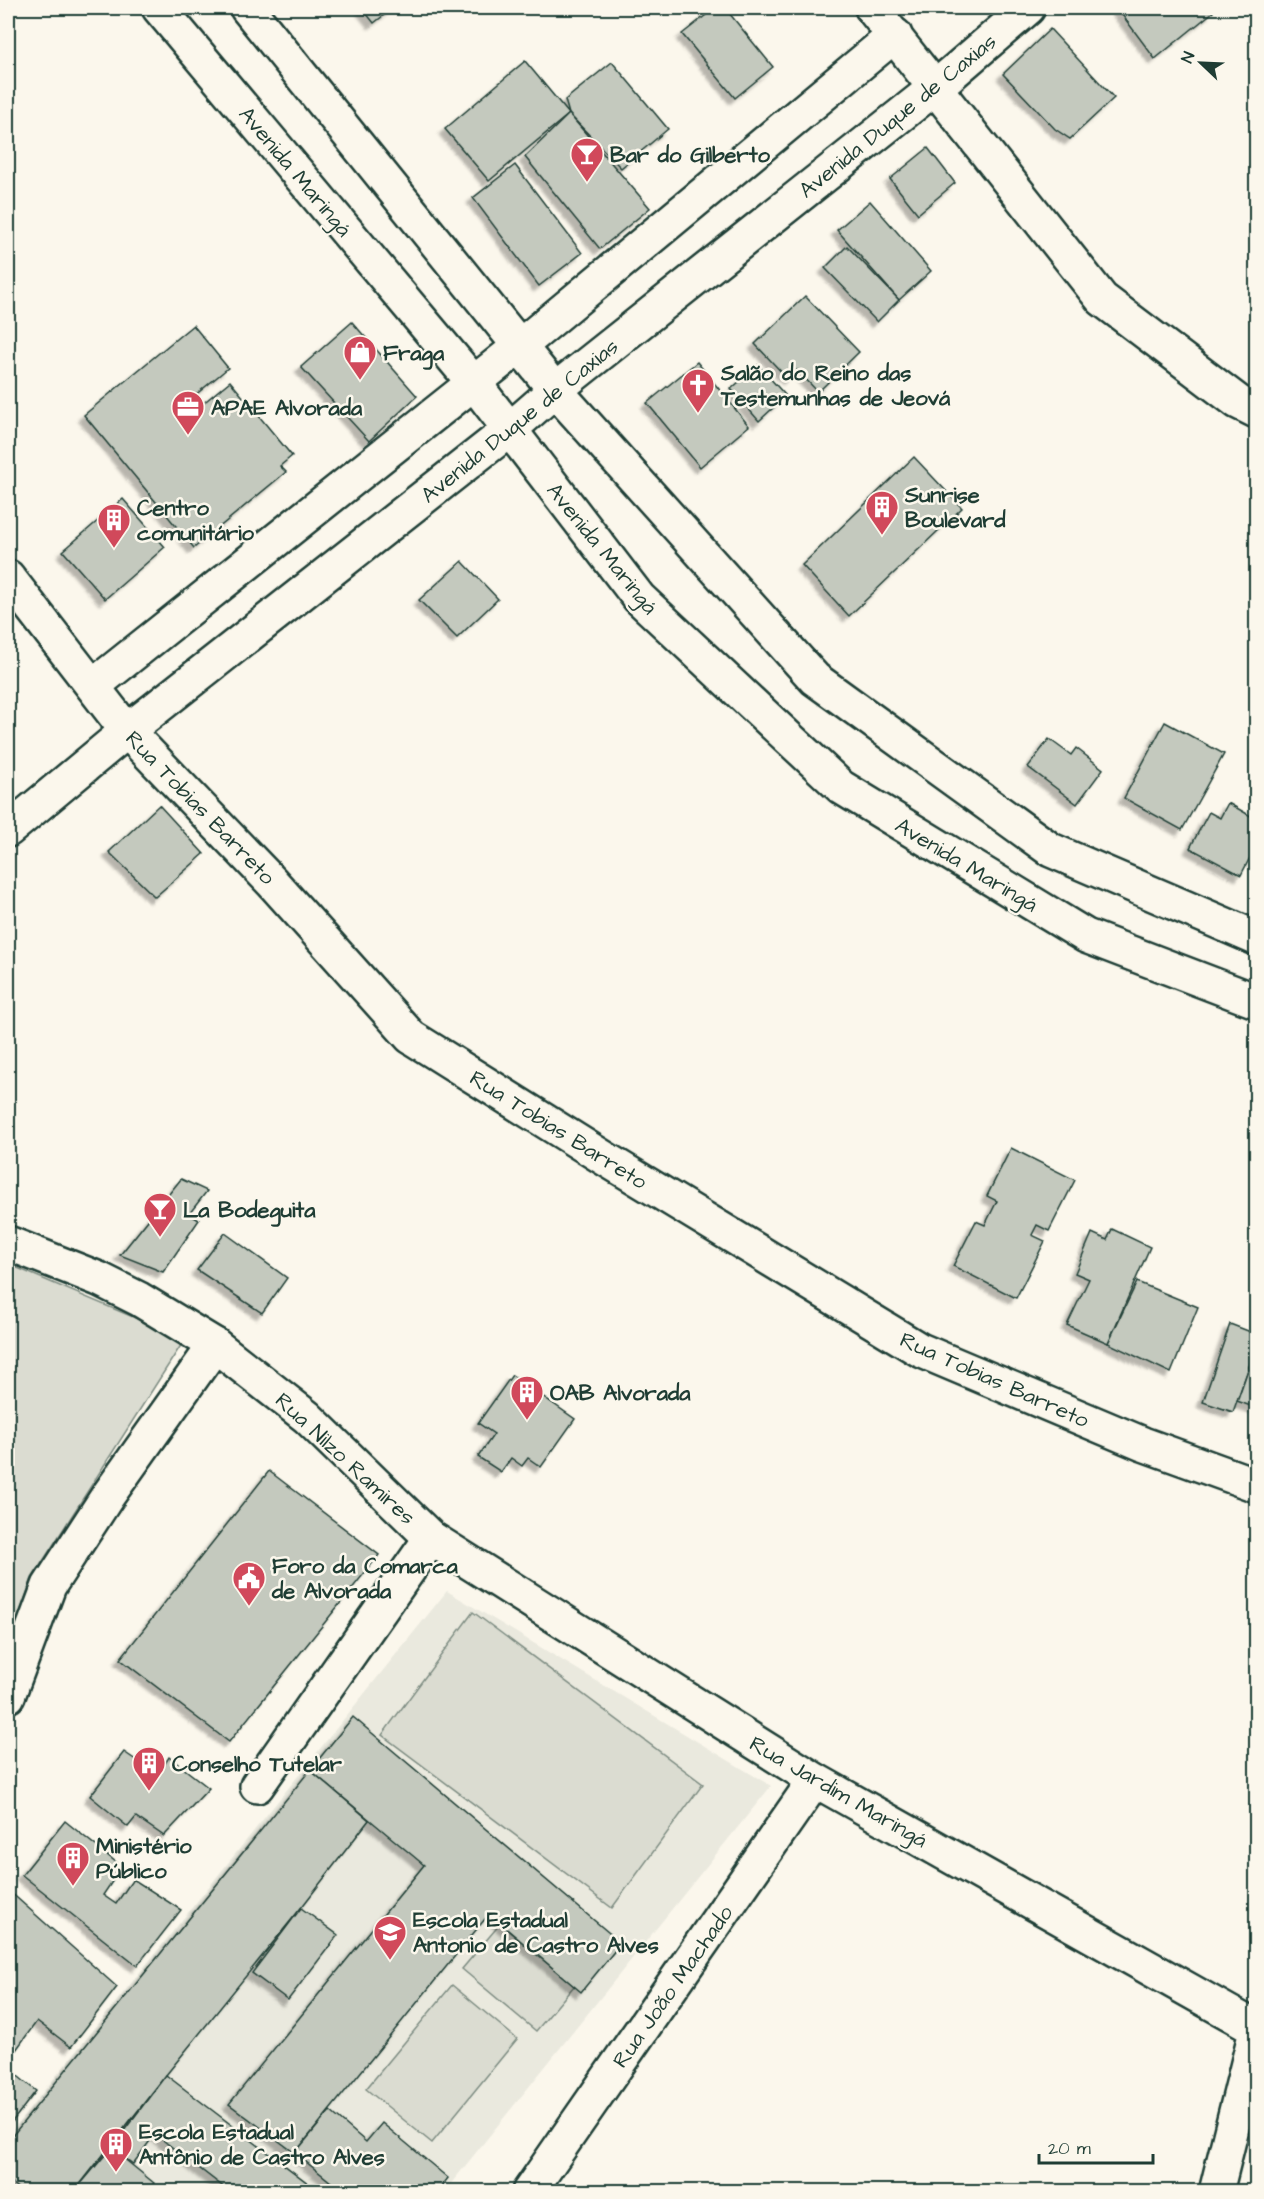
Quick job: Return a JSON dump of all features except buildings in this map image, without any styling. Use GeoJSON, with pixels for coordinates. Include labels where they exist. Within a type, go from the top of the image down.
{"type":"FeatureCollection","features":[{"type":"Feature","properties":{"kind":"street","name":"Avenida Maringá"},"geometry":{"type":"LineString","coordinates":[[159,8],[474,384],[639,598],[841,787],[1086,936],[1257,1001]]}},
{"type":"Feature","properties":{"kind":"street"},"geometry":{"type":"LineString","coordinates":[[248,8],[555,390],[815,679],[1051,850],[1257,938]]}},
{"type":"Feature","properties":{"kind":"street"},"geometry":{"type":"LineString","coordinates":[[872,8],[1102,299],[1238,402],[1257,411]]}},
{"type":"Feature","properties":{"kind":"street","name":"Avenida Duque de Caxias"},"geometry":{"type":"LineString","coordinates":[[8,830],[128,731],[508,431],[555,390],[936,87],[1028,8]]}},
{"type":"Feature","properties":{"kind":"street"},"geometry":{"type":"LineString","coordinates":[[93,686],[474,384],[894,35]]}},
{"type":"Feature","properties":{"kind":"street","name":"Rua Tobias Barreto"},"geometry":{"type":"LineString","coordinates":[[8,577],[128,731],[272,882],[411,1037],[604,1158],[920,1350],[1143,1444],[1257,1485]]}},
{"type":"Feature","properties":{"kind":"street","name":"Rua Nilzo Ramires"},"geometry":{"type":"LineString","coordinates":[[8,1243],[99,1279],[139,1299],[215,1345],[307,1417],[431,1538]]}},
{"type":"Feature","properties":{"kind":"street"},"geometry":{"type":"LineString","coordinates":[[8,1696],[49,1586],[107,1497],[215,1345]]}},
{"type":"Feature","properties":{"kind":"street"},"geometry":{"type":"LineString","coordinates":[[257,1786],[431,1538]]}},
{"type":"Feature","properties":{"kind":"street","name":"Rua Jardim Maringá"},"geometry":{"type":"LineString","coordinates":[[431,1538],[815,1780],[1257,2030]]}},
{"type":"Feature","properties":{"kind":"street","name":"Rua João Machado"},"geometry":{"type":"LineString","coordinates":[[529,2192],[815,1780]]}},
{"type":"Feature","properties":{"kind":"street"},"geometry":{"type":"LineString","coordinates":[[1216,2192],[1257,2030]]}},
{"type":"Feature","properties":{"kind":"shaded area"},"geometry":{"type":"Polygon","coordinates":[[[8,1264],[185,1339],[32,1578],[8,1648],[8,1264]]]}},
{"type":"Feature","properties":{"kind":"shaded area","name":"Escola Estadual Antonio de Castro Alves"},"geometry":{"type":"Polygon","coordinates":[[[447,1591],[771,1786],[445,2191],[8,2192],[8,2136],[447,1591]]]}},
{"type":"Feature","properties":{"kind":"shaded area"},"geometry":{"type":"Polygon","coordinates":[[[473,1612],[703,1784],[612,1908],[382,1735],[473,1612]]]}},
{"type":"Feature","properties":{"kind":"shaded area"},"geometry":{"type":"Polygon","coordinates":[[[500,1924],[574,1986],[536,2031],[462,1969],[500,1924]]]}},
{"type":"Feature","properties":{"kind":"shaded area"},"geometry":{"type":"Polygon","coordinates":[[[452,1985],[517,2039],[432,2143],[366,2089],[452,1985]]]}},
{"type":"Feature","properties":{"kind":"place","name":"Bar do Gilberto"},"geometry":{"type":"Point","coordinates":[587,183]}},
{"type":"Feature","properties":{"kind":"place","name":"Fraga"},"geometry":{"type":"Point","coordinates":[360,381]}},
{"type":"Feature","properties":{"kind":"place","name":"Salão do Reino das Testemunhas de Jeová"},"geometry":{"type":"Point","coordinates":[698,414]}},
{"type":"Feature","properties":{"kind":"place","name":"APAE Alvorada"},"geometry":{"type":"Point","coordinates":[188,436]}},
{"type":"Feature","properties":{"kind":"place","name":"Sunrise Boulevard"},"geometry":{"type":"Point","coordinates":[882,536]}},
{"type":"Feature","properties":{"kind":"place","name":"Centro comunitário"},"geometry":{"type":"Point","coordinates":[114,549]}},
{"type":"Feature","properties":{"kind":"place","name":"La Bodeguita"},"geometry":{"type":"Point","coordinates":[160,1238]}},
{"type":"Feature","properties":{"kind":"place","name":"OAB Alvorada"},"geometry":{"type":"Point","coordinates":[527,1421]}},
{"type":"Feature","properties":{"kind":"place","name":"Foro da Comarca de Alvorada"},"geometry":{"type":"Point","coordinates":[249,1607]}},
{"type":"Feature","properties":{"kind":"place","name":"Conselho Tutelar"},"geometry":{"type":"Point","coordinates":[149,1792]}},
{"type":"Feature","properties":{"kind":"place","name":"Ministério Público"},"geometry":{"type":"Point","coordinates":[73,1887]}},
{"type":"Feature","properties":{"kind":"place","name":"Escola Estadual Antonio de Castro Alves"},"geometry":{"type":"Point","coordinates":[390,1961]}},
{"type":"Feature","properties":{"kind":"place","name":"Escola Estadual Antônio de Castro Alves"},"geometry":{"type":"Point","coordinates":[116,2173]}}]}
